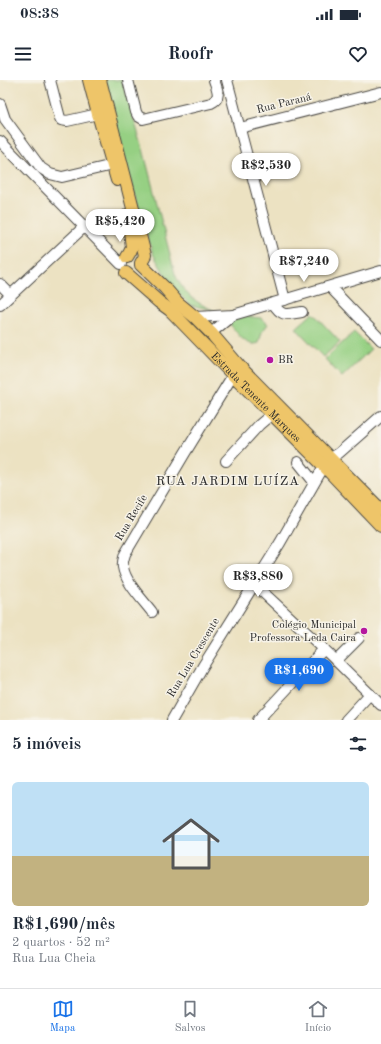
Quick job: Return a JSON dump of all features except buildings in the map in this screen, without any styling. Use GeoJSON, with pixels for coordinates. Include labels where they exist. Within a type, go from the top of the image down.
{"type":"FeatureCollection","features":[{"type":"Feature","properties":{"kind":"main road"},"geometry":{"type":"LineString","coordinates":[[89,80],[128,214],[132,247],[125,263],[132,275],[139,271],[145,255],[100,80]]}},
{"type":"Feature","properties":{"kind":"main road","name":"Estrada Tenente Marques"},"geometry":{"type":"LineString","coordinates":[[381,510],[327,462],[272,414],[170,310],[159,302],[125,263],[130,256],[136,257],[178,303],[211,333],[327,462],[381,526]]}},
{"type":"Feature","properties":{"kind":"main road"},"geometry":{"type":"LineString","coordinates":[[183,323],[189,325],[203,338],[211,333]]}},
{"type":"Feature","properties":{"kind":"street"},"geometry":{"type":"LineString","coordinates":[[50,80],[61,120],[67,121],[98,114]]}},
{"type":"Feature","properties":{"kind":"street"},"geometry":{"type":"LineString","coordinates":[[128,80],[136,112],[138,116],[143,119],[212,103],[218,98],[214,80]]}},
{"type":"Feature","properties":{"kind":"street"},"geometry":{"type":"LineString","coordinates":[[227,80],[285,300]]}},
{"type":"Feature","properties":{"kind":"street","name":"Rua Paraná"},"geometry":{"type":"LineString","coordinates":[[240,128],[381,92]]}},
{"type":"Feature","properties":{"kind":"street"},"geometry":{"type":"LineString","coordinates":[[0,104],[5,119],[41,168],[50,174],[62,177],[113,165]]}},
{"type":"Feature","properties":{"kind":"street"},"geometry":{"type":"LineString","coordinates":[[0,141],[104,248],[125,263]]}},
{"type":"Feature","properties":{"kind":"street"},"geometry":{"type":"LineString","coordinates":[[0,306],[84,227]]}},
{"type":"Feature","properties":{"kind":"street"},"geometry":{"type":"LineString","coordinates":[[195,317],[233,315],[381,272]]}},
{"type":"Feature","properties":{"kind":"street"},"geometry":{"type":"LineString","coordinates":[[0,284],[11,295]]}},
{"type":"Feature","properties":{"kind":"street"},"geometry":{"type":"LineString","coordinates":[[330,286],[381,340]]}},
{"type":"Feature","properties":{"kind":"street"},"geometry":{"type":"LineString","coordinates":[[273,303],[280,312],[285,315],[302,312]]}},
{"type":"Feature","properties":{"kind":"street"},"geometry":{"type":"LineString","coordinates":[[211,333],[233,315]]}},
{"type":"Feature","properties":{"kind":"street","name":"Rua Recife"},"geometry":{"type":"LineString","coordinates":[[152,612],[125,574],[123,566],[125,554],[184,453],[233,375]]}},
{"type":"Feature","properties":{"kind":"street"},"geometry":{"type":"LineString","coordinates":[[226,461],[259,425],[272,414]]}},
{"type":"Feature","properties":{"kind":"street","name":"Rua Lua Crescente"},"geometry":{"type":"LineString","coordinates":[[172,720],[203,666],[280,543],[314,482],[327,462],[381,416]]}},
{"type":"Feature","properties":{"kind":"street"},"geometry":{"type":"LineString","coordinates":[[298,462],[314,482]]}},
{"type":"Feature","properties":{"kind":"street"},"geometry":{"type":"LineString","coordinates":[[254,584],[324,649],[381,705]]}},
{"type":"Feature","properties":{"kind":"street"},"geometry":{"type":"LineString","coordinates":[[336,661],[359,638]]}},
{"type":"Feature","properties":{"kind":"street"},"geometry":{"type":"LineString","coordinates":[[258,720],[324,649]]}},
{"type":"Feature","properties":{"kind":"street"},"geometry":{"type":"LineString","coordinates":[[346,720],[370,694]]}},
{"type":"Feature","properties":{"kind":"green space"},"geometry":{"type":"Polygon","coordinates":[[[104,80],[122,80],[143,149],[178,281],[190,296],[213,310],[190,305],[172,287],[153,254],[122,153],[104,80]]]}},
{"type":"Feature","properties":{"kind":"green space"},"geometry":{"type":"Polygon","coordinates":[[[313,313],[340,342],[323,357],[296,328],[313,313]]]}},
{"type":"Feature","properties":{"kind":"green space"},"geometry":{"type":"Polygon","coordinates":[[[243,316],[261,318],[268,324],[262,332],[259,343],[254,344],[246,342],[229,323],[243,316]]]}},
{"type":"Feature","properties":{"kind":"green space"},"geometry":{"type":"Polygon","coordinates":[[[354,332],[371,349],[342,377],[325,359],[354,332]]]}},
{"type":"Feature","properties":{"kind":"place","name":"BR"},"geometry":{"type":"Point","coordinates":[270,360]}},
{"type":"Feature","properties":{"kind":"place","name":"Colégio Municipal Professora Leda Caira"},"geometry":{"type":"Point","coordinates":[364,631]}},
{"type":"Feature","properties":{"kind":"district","name":"RUA JARDIM LUÍZA"},"geometry":{"type":"Point","coordinates":[228,481]}}]}
